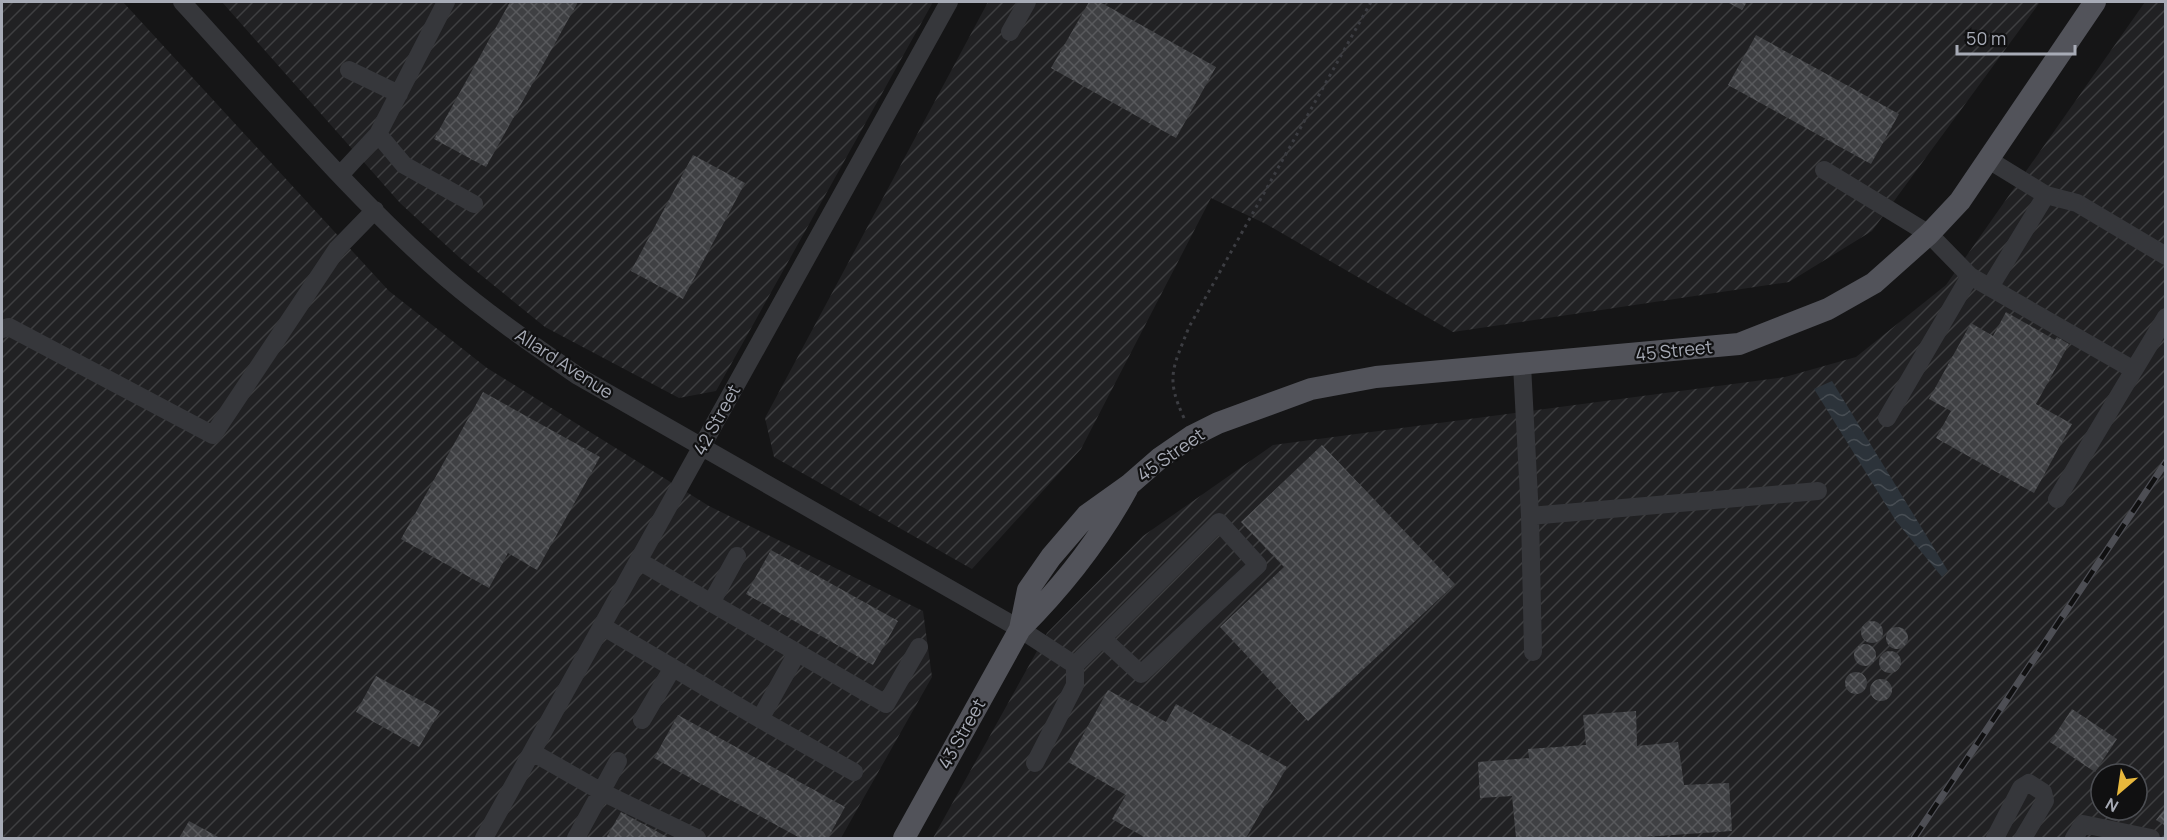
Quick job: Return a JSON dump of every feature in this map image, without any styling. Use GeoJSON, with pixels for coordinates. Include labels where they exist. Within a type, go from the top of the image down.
{"type":"FeatureCollection","features":[{"type":"Feature","properties":{"kind":"main road","name":"45 Street"},"geometry":{"type":"LineString","coordinates":[[1020,629],[1028,590],[1051,557],[1087,515],[1129,485],[1160,458],[1192,436],[1218,423],[1311,389],[1376,377],[1739,344],[1828,309],[1865,288],[1929,234],[1960,201],[2095,2]]}},
{"type":"Feature","properties":{"kind":"main road","name":"43 Street"},"geometry":{"type":"LineString","coordinates":[[904,838],[1020,629]]}},
{"type":"Feature","properties":{"kind":"street","name":"Allard Avenue"},"geometry":{"type":"LineString","coordinates":[[182,2],[340,175],[375,210],[446,278],[513,331],[578,376],[1020,629],[1075,665]]}},
{"type":"Feature","properties":{"kind":"street"},"geometry":{"type":"LineString","coordinates":[[340,175],[378,134],[446,2]]}},
{"type":"Feature","properties":{"kind":"street","name":"42 Street"},"geometry":{"type":"LineString","coordinates":[[484,838],[949,2]]}},
{"type":"Feature","properties":{"kind":"street"},"geometry":{"type":"LineString","coordinates":[[1010,32],[1027,2]]}},
{"type":"Feature","properties":{"kind":"street"},"geometry":{"type":"LineString","coordinates":[[349,70],[399,94]]}},
{"type":"Feature","properties":{"kind":"street"},"geometry":{"type":"LineString","coordinates":[[378,134],[404,165],[474,204]]}},
{"type":"Feature","properties":{"kind":"street"},"geometry":{"type":"LineString","coordinates":[[1989,160],[2046,195],[2077,203],[2166,256]]}},
{"type":"Feature","properties":{"kind":"street"},"geometry":{"type":"LineString","coordinates":[[1824,170],[1929,234],[1970,276],[2134,370]]}},
{"type":"Feature","properties":{"kind":"street"},"geometry":{"type":"LineString","coordinates":[[1990,287],[2046,195]]}},
{"type":"Feature","properties":{"kind":"street"},"geometry":{"type":"LineString","coordinates":[[2,329],[9,327],[213,435],[337,249],[375,210]]}},
{"type":"Feature","properties":{"kind":"street"},"geometry":{"type":"LineString","coordinates":[[1887,418],[1970,276]]}},
{"type":"Feature","properties":{"kind":"street"},"geometry":{"type":"LineString","coordinates":[[2057,499],[2166,317]]}},
{"type":"Feature","properties":{"kind":"street"},"geometry":{"type":"LineString","coordinates":[[1522,365],[1530,516],[1533,652]]}},
{"type":"Feature","properties":{"kind":"street"},"geometry":{"type":"LineString","coordinates":[[1530,516],[1818,491]]}},
{"type":"Feature","properties":{"kind":"street"},"geometry":{"type":"LineString","coordinates":[[1035,763],[1075,685],[1075,665],[1102,638],[1219,522],[1258,565],[1141,674],[1102,638]]}},
{"type":"Feature","properties":{"kind":"street"},"geometry":{"type":"LineString","coordinates":[[711,603],[737,556]]}},
{"type":"Feature","properties":{"kind":"street"},"geometry":{"type":"LineString","coordinates":[[639,561],[886,704],[919,647]]}},
{"type":"Feature","properties":{"kind":"street"},"geometry":{"type":"LineString","coordinates":[[602,626],[672,669],[854,772]]}},
{"type":"Feature","properties":{"kind":"street"},"geometry":{"type":"LineString","coordinates":[[760,719],[797,653]]}},
{"type":"Feature","properties":{"kind":"street"},"geometry":{"type":"LineString","coordinates":[[642,720],[672,669]]}},
{"type":"Feature","properties":{"kind":"street"},"geometry":{"type":"LineString","coordinates":[[532,752],[602,792],[697,838]]}},
{"type":"Feature","properties":{"kind":"street"},"geometry":{"type":"LineString","coordinates":[[576,838],[618,761]]}},
{"type":"Feature","properties":{"kind":"street"},"geometry":{"type":"LineString","coordinates":[[1995,838],[2021,788],[2029,783],[2043,792],[2045,801],[2032,836]]}},
{"type":"Feature","properties":{"kind":"street"},"geometry":{"type":"LineString","coordinates":[[2074,838],[2083,824],[2151,838]]}},
{"type":"Feature","properties":{"kind":"path"},"geometry":{"type":"LineString","coordinates":[[1192,436],[1173,393],[1174,366],[1189,327],[1371,2]]}},
{"type":"Feature","properties":{"kind":"shaded area"},"geometry":{"type":"Polygon","coordinates":[[[2,2],[123,2],[389,291],[487,368],[709,506],[923,611],[932,677],[841,838],[2,838],[2,2]]]}},
{"type":"Feature","properties":{"kind":"shaded area"},"geometry":{"type":"Polygon","coordinates":[[[222,2],[933,2],[716,391],[679,398],[545,327],[460,258],[400,203],[222,2]]]}},
{"type":"Feature","properties":{"kind":"shaded area"},"geometry":{"type":"Polygon","coordinates":[[[988,2],[2040,2],[1872,231],[1789,282],[1453,332],[1266,224],[1211,198],[1081,449],[972,569],[774,457],[765,418],[988,2]]]}},
{"type":"Feature","properties":{"kind":"shaded area"},"geometry":{"type":"Polygon","coordinates":[[[2145,2],[2165,2],[2165,838],[933,838],[1047,633],[1143,536],[1273,445],[1785,377],[1856,357],[1946,285],[2145,2]]]}},
{"type":"Feature","properties":{"kind":"water"},"geometry":{"type":"Polygon","coordinates":[[[1832,381],[1948,571],[1942,577],[1896,521],[1814,389],[1832,381]]]}},
{"type":"Feature","properties":{"kind":"building"},"geometry":{"type":"Polygon","coordinates":[[[510,2],[578,2],[486,167],[434,139],[510,2]]]}},
{"type":"Feature","properties":{"kind":"building"},"geometry":{"type":"Polygon","coordinates":[[[1089,2],[1100,2],[1216,67],[1176,138],[1051,68],[1089,2]]]}},
{"type":"Feature","properties":{"kind":"building"},"geometry":{"type":"Polygon","coordinates":[[[1727,2],[1747,2],[1742,10],[1727,2]]]}},
{"type":"Feature","properties":{"kind":"building"},"geometry":{"type":"Polygon","coordinates":[[[1756,35],[1899,114],[1871,164],[1728,85],[1756,35]]]}},
{"type":"Feature","properties":{"kind":"building"},"geometry":{"type":"Polygon","coordinates":[[[693,155],[745,183],[683,299],[631,271],[693,155]]]}},
{"type":"Feature","properties":{"kind":"building"},"geometry":{"type":"Polygon","coordinates":[[[2006,312],[2055,340],[2057,337],[2069,344],[2036,404],[2072,424],[2034,493],[1936,438],[1951,411],[1929,399],[1971,323],[1993,336],[2006,312]]]}},
{"type":"Feature","properties":{"kind":"building"},"geometry":{"type":"Polygon","coordinates":[[[483,392],[600,457],[537,570],[508,553],[489,588],[401,539],[483,392]]]}},
{"type":"Feature","properties":{"kind":"building"},"geometry":{"type":"Polygon","coordinates":[[[1322,445],[1455,584],[1308,721],[1220,627],[1284,567],[1241,522],[1322,445]]]}},
{"type":"Feature","properties":{"kind":"building"},"geometry":{"type":"Polygon","coordinates":[[[771,550],[898,621],[873,665],[746,594],[771,550]]]}},
{"type":"Feature","properties":{"kind":"building"},"geometry":{"type":"Polygon","coordinates":[[[1872,621],[1880,624],[1883,632],[1880,640],[1872,643],[1864,640],[1861,632],[1864,624],[1872,621]]]}},
{"type":"Feature","properties":{"kind":"building"},"geometry":{"type":"Polygon","coordinates":[[[1897,627],[1905,630],[1908,638],[1905,646],[1897,649],[1889,646],[1886,638],[1889,630],[1897,627]]]}},
{"type":"Feature","properties":{"kind":"building"},"geometry":{"type":"Polygon","coordinates":[[[1865,644],[1873,647],[1876,655],[1873,663],[1865,666],[1857,663],[1854,655],[1857,647],[1865,644]]]}},
{"type":"Feature","properties":{"kind":"building"},"geometry":{"type":"Polygon","coordinates":[[[1890,651],[1898,654],[1901,662],[1898,670],[1890,673],[1882,670],[1879,662],[1882,654],[1890,651]]]}},
{"type":"Feature","properties":{"kind":"building"},"geometry":{"type":"Polygon","coordinates":[[[1856,672],[1864,675],[1867,683],[1864,691],[1856,694],[1848,691],[1845,683],[1848,675],[1856,672]]]}},
{"type":"Feature","properties":{"kind":"building"},"geometry":{"type":"Polygon","coordinates":[[[376,676],[440,711],[419,747],[356,712],[376,676]]]}},
{"type":"Feature","properties":{"kind":"building"},"geometry":{"type":"Polygon","coordinates":[[[1881,679],[1889,682],[1892,690],[1889,698],[1881,701],[1873,698],[1870,690],[1873,682],[1881,679]]]}},
{"type":"Feature","properties":{"kind":"building"},"geometry":{"type":"Polygon","coordinates":[[[1108,690],[1166,722],[1176,704],[1287,767],[1246,838],[1146,838],[1112,819],[1126,795],[1068,762],[1108,690]]]}},
{"type":"Feature","properties":{"kind":"building"},"geometry":{"type":"Polygon","coordinates":[[[2072,709],[2117,739],[2102,762],[2089,762],[2089,768],[2050,742],[2072,709]]]}},
{"type":"Feature","properties":{"kind":"building"},"geometry":{"type":"Polygon","coordinates":[[[1636,711],[1637,746],[1678,742],[1684,785],[1729,783],[1732,831],[1628,838],[1516,838],[1512,796],[1480,798],[1478,762],[1529,758],[1528,749],[1586,745],[1583,715],[1636,711]]]}},
{"type":"Feature","properties":{"kind":"building"},"geometry":{"type":"Polygon","coordinates":[[[678,715],[845,807],[828,838],[800,838],[654,758],[678,715]]]}},
{"type":"Feature","properties":{"kind":"building"},"geometry":{"type":"Polygon","coordinates":[[[2166,807],[2166,826],[2156,820],[2166,807]]]}},
{"type":"Feature","properties":{"kind":"building"},"geometry":{"type":"Polygon","coordinates":[[[621,812],[669,838],[606,838],[621,812]]]}},
{"type":"Feature","properties":{"kind":"building"},"geometry":{"type":"Polygon","coordinates":[[[189,821],[220,838],[179,838],[189,821]]]}},
{"type":"Feature","properties":{"kind":"railway"},"geometry":{"type":"LineString","coordinates":[[1914,838],[2166,462]]}}]}
